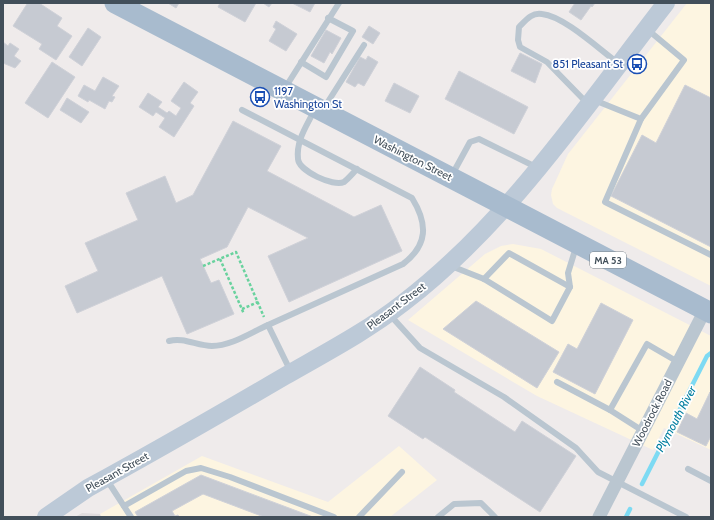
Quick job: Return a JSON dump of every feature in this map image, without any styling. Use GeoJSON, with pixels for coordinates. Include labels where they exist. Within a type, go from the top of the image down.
{"type":"FeatureCollection","features":[{"type":"Feature","properties":{"kind":"main road","name":"Washington Street"},"geometry":{"type":"LineString","coordinates":[[115,3],[506,207],[708,309]]}},
{"type":"Feature","properties":{"kind":"main road","name":"Pleasant Street"},"geometry":{"type":"LineString","coordinates":[[46,517],[65,503],[106,478],[353,337],[388,314],[448,265],[506,207],[592,103],[619,64],[666,3]]}},
{"type":"Feature","properties":{"kind":"street","name":"Woodrock Road"},"geometry":{"type":"LineString","coordinates":[[599,517],[708,309]]}},
{"type":"Feature","properties":{"kind":"lane"},"geometry":{"type":"LineString","coordinates":[[284,91],[338,3]]}},
{"type":"Feature","properties":{"kind":"lane"},"geometry":{"type":"LineString","coordinates":[[619,64],[559,19],[542,13],[531,16],[519,27],[518,40],[520,47],[547,62],[592,103],[641,119]]}},
{"type":"Feature","properties":{"kind":"lane"},"geometry":{"type":"LineString","coordinates":[[301,62],[326,77],[353,32],[328,18]]}},
{"type":"Feature","properties":{"kind":"lane"},"geometry":{"type":"LineString","coordinates":[[646,29],[684,60],[641,119],[605,202],[711,255]]}},
{"type":"Feature","properties":{"kind":"lane"},"geometry":{"type":"LineString","coordinates":[[357,169],[343,182],[332,184],[302,168],[298,161],[299,139],[364,45]]}},
{"type":"Feature","properties":{"kind":"lane"},"geometry":{"type":"LineString","coordinates":[[169,341],[178,338],[211,346],[227,344],[403,264],[415,255],[422,243],[424,228],[421,217],[412,198],[242,110]]}},
{"type":"Feature","properties":{"kind":"lane"},"geometry":{"type":"LineString","coordinates":[[450,178],[470,142],[479,139],[538,168]]}},
{"type":"Feature","properties":{"kind":"lane"},"geometry":{"type":"LineString","coordinates":[[448,265],[484,279],[552,321],[570,287],[568,273],[578,244]]}},
{"type":"Feature","properties":{"kind":"lane"},"geometry":{"type":"LineString","coordinates":[[484,279],[509,253],[570,287]]}},
{"type":"Feature","properties":{"kind":"lane"},"geometry":{"type":"LineString","coordinates":[[388,314],[420,348],[504,397],[576,448],[598,472],[686,517]]}},
{"type":"Feature","properties":{"kind":"lane"},"geometry":{"type":"LineString","coordinates":[[268,325],[291,372]]}},
{"type":"Feature","properties":{"kind":"lane"},"geometry":{"type":"LineString","coordinates":[[610,410],[647,344],[679,362]]}},
{"type":"Feature","properties":{"kind":"lane"},"geometry":{"type":"LineString","coordinates":[[557,382],[610,410],[643,431]]}},
{"type":"Feature","properties":{"kind":"lane"},"geometry":{"type":"LineString","coordinates":[[124,506],[186,471],[201,468],[230,476],[334,517]]}},
{"type":"Feature","properties":{"kind":"lane"},"geometry":{"type":"LineString","coordinates":[[688,469],[711,481]]}},
{"type":"Feature","properties":{"kind":"lane"},"geometry":{"type":"LineString","coordinates":[[360,517],[402,472]]}},
{"type":"Feature","properties":{"kind":"lane"},"geometry":{"type":"LineString","coordinates":[[106,478],[131,517]]}},
{"type":"Feature","properties":{"kind":"lane"},"geometry":{"type":"LineString","coordinates":[[438,517],[454,504],[481,502],[495,517]]}},
{"type":"Feature","properties":{"kind":"path"},"geometry":{"type":"LineString","coordinates":[[203,266],[236,252],[268,325]]}},
{"type":"Feature","properties":{"kind":"path"},"geometry":{"type":"LineString","coordinates":[[220,258],[244,314]]}},
{"type":"Feature","properties":{"kind":"path"},"geometry":{"type":"LineString","coordinates":[[242,309],[258,302]]}},
{"type":"Feature","properties":{"kind":"shaded area"},"geometry":{"type":"Polygon","coordinates":[[[687,3],[711,3],[711,286],[557,208],[553,204],[551,195],[552,189],[568,154],[687,3]]]}},
{"type":"Feature","properties":{"kind":"shaded area"},"geometry":{"type":"Polygon","coordinates":[[[513,244],[541,249],[711,336],[711,450],[664,428],[653,450],[537,396],[408,320],[485,254],[501,246],[513,244]]]}},
{"type":"Feature","properties":{"kind":"shaded area"},"geometry":{"type":"Polygon","coordinates":[[[399,446],[437,480],[390,517],[101,517],[100,514],[202,456],[328,502],[399,446]]]}},
{"type":"Feature","properties":{"kind":"shaded area"},"geometry":{"type":"Polygon","coordinates":[[[82,513],[100,514],[101,517],[75,517],[82,513]]]}},
{"type":"Feature","properties":{"kind":"building"},"geometry":{"type":"Polygon","coordinates":[[[39,3],[62,18],[57,26],[72,36],[56,60],[39,49],[42,44],[13,26],[27,4],[39,3]]]}},
{"type":"Feature","properties":{"kind":"building"},"geometry":{"type":"Polygon","coordinates":[[[168,3],[179,3],[176,8],[168,3]]]}},
{"type":"Feature","properties":{"kind":"building"},"geometry":{"type":"Polygon","coordinates":[[[220,3],[256,3],[245,22],[218,7],[220,3]]]}},
{"type":"Feature","properties":{"kind":"building"},"geometry":{"type":"Polygon","coordinates":[[[263,3],[272,3],[269,7],[263,3]]]}},
{"type":"Feature","properties":{"kind":"building"},"geometry":{"type":"Polygon","coordinates":[[[292,3],[315,3],[310,12],[292,3]]]}},
{"type":"Feature","properties":{"kind":"building"},"geometry":{"type":"Polygon","coordinates":[[[575,3],[595,3],[581,20],[569,12],[575,3]]]}},
{"type":"Feature","properties":{"kind":"building"},"geometry":{"type":"Polygon","coordinates":[[[276,21],[297,34],[286,51],[269,41],[276,29],[273,27],[276,21]]]}},
{"type":"Feature","properties":{"kind":"building"},"geometry":{"type":"Polygon","coordinates":[[[369,26],[380,33],[373,44],[362,37],[369,26]]]}},
{"type":"Feature","properties":{"kind":"building"},"geometry":{"type":"Polygon","coordinates":[[[88,28],[101,37],[82,66],[69,57],[88,28]]]}},
{"type":"Feature","properties":{"kind":"building"},"geometry":{"type":"Polygon","coordinates":[[[326,30],[341,38],[332,54],[330,52],[324,63],[311,56],[326,30]]]}},
{"type":"Feature","properties":{"kind":"building"},"geometry":{"type":"Polygon","coordinates":[[[3,42],[8,46],[10,43],[19,49],[14,56],[21,61],[15,68],[3,63],[3,42]]]}},
{"type":"Feature","properties":{"kind":"building"},"geometry":{"type":"Polygon","coordinates":[[[520,53],[542,64],[535,83],[511,71],[520,53]]]}},
{"type":"Feature","properties":{"kind":"building"},"geometry":{"type":"Polygon","coordinates":[[[368,56],[378,62],[364,86],[358,83],[355,87],[346,82],[360,57],[366,60],[368,56]]]}},
{"type":"Feature","properties":{"kind":"building"},"geometry":{"type":"Polygon","coordinates":[[[52,62],[75,77],[48,118],[25,103],[52,62]]]}},
{"type":"Feature","properties":{"kind":"building"},"geometry":{"type":"Polygon","coordinates":[[[459,71],[528,107],[514,134],[445,99],[459,71]]]}},
{"type":"Feature","properties":{"kind":"building"},"geometry":{"type":"Polygon","coordinates":[[[103,77],[119,86],[112,96],[115,97],[112,102],[109,101],[105,109],[78,96],[84,85],[95,91],[103,77]]]}},
{"type":"Feature","properties":{"kind":"building"},"geometry":{"type":"Polygon","coordinates":[[[184,82],[198,92],[190,103],[194,106],[174,137],[159,127],[165,118],[156,112],[153,116],[139,107],[148,93],[162,102],[158,107],[167,113],[169,111],[176,116],[181,108],[171,101],[184,82]]]}},
{"type":"Feature","properties":{"kind":"building"},"geometry":{"type":"Polygon","coordinates":[[[394,83],[419,96],[410,113],[385,101],[394,83]]]}},
{"type":"Feature","properties":{"kind":"building"},"geometry":{"type":"Polygon","coordinates":[[[685,85],[711,98],[711,247],[611,196],[642,135],[656,143],[685,85]]]}},
{"type":"Feature","properties":{"kind":"building"},"geometry":{"type":"Polygon","coordinates":[[[67,98],[89,112],[81,123],[60,110],[67,98]]]}},
{"type":"Feature","properties":{"kind":"building"},"geometry":{"type":"Polygon","coordinates":[[[233,121],[281,146],[267,171],[354,217],[381,205],[402,251],[289,302],[268,256],[308,238],[248,207],[227,247],[200,259],[211,283],[219,280],[234,314],[187,334],[162,276],[77,313],[65,286],[98,271],[85,243],[138,220],[126,193],[165,176],[176,203],[193,195],[233,121]]]}},
{"type":"Feature","properties":{"kind":"building"},"geometry":{"type":"Polygon","coordinates":[[[476,301],[559,352],[537,388],[443,329],[476,301]]]}},
{"type":"Feature","properties":{"kind":"building"},"geometry":{"type":"Polygon","coordinates":[[[601,303],[633,320],[595,394],[553,372],[568,344],[577,349],[601,303]]]}},
{"type":"Feature","properties":{"kind":"building"},"geometry":{"type":"Polygon","coordinates":[[[420,367],[455,390],[454,392],[515,432],[522,421],[576,456],[540,512],[425,437],[423,439],[388,416],[420,367]]]}},
{"type":"Feature","properties":{"kind":"building"},"geometry":{"type":"Polygon","coordinates":[[[710,392],[711,436],[706,446],[677,432],[686,413],[697,419],[710,392]]]}},
{"type":"Feature","properties":{"kind":"building"},"geometry":{"type":"Polygon","coordinates":[[[201,475],[313,517],[264,517],[203,494],[172,511],[175,516],[178,515],[179,517],[138,517],[135,512],[201,475]]]}},
{"type":"Feature","properties":{"kind":"waterway","name":"Plymouth River"},"geometry":{"type":"LineString","coordinates":[[642,484],[707,356],[711,353]]}},
{"type":"Feature","properties":{"kind":"waterway","name":"Plymouth River"},"geometry":{"type":"LineString","coordinates":[[626,517],[630,509]]}},
{"type":"Feature","properties":{"kind":"place","name":"851 Pleasant St"},"geometry":{"type":"Point","coordinates":[637,64]}},
{"type":"Feature","properties":{"kind":"place","name":"1197 Washington St"},"geometry":{"type":"Point","coordinates":[260,97]}}]}
